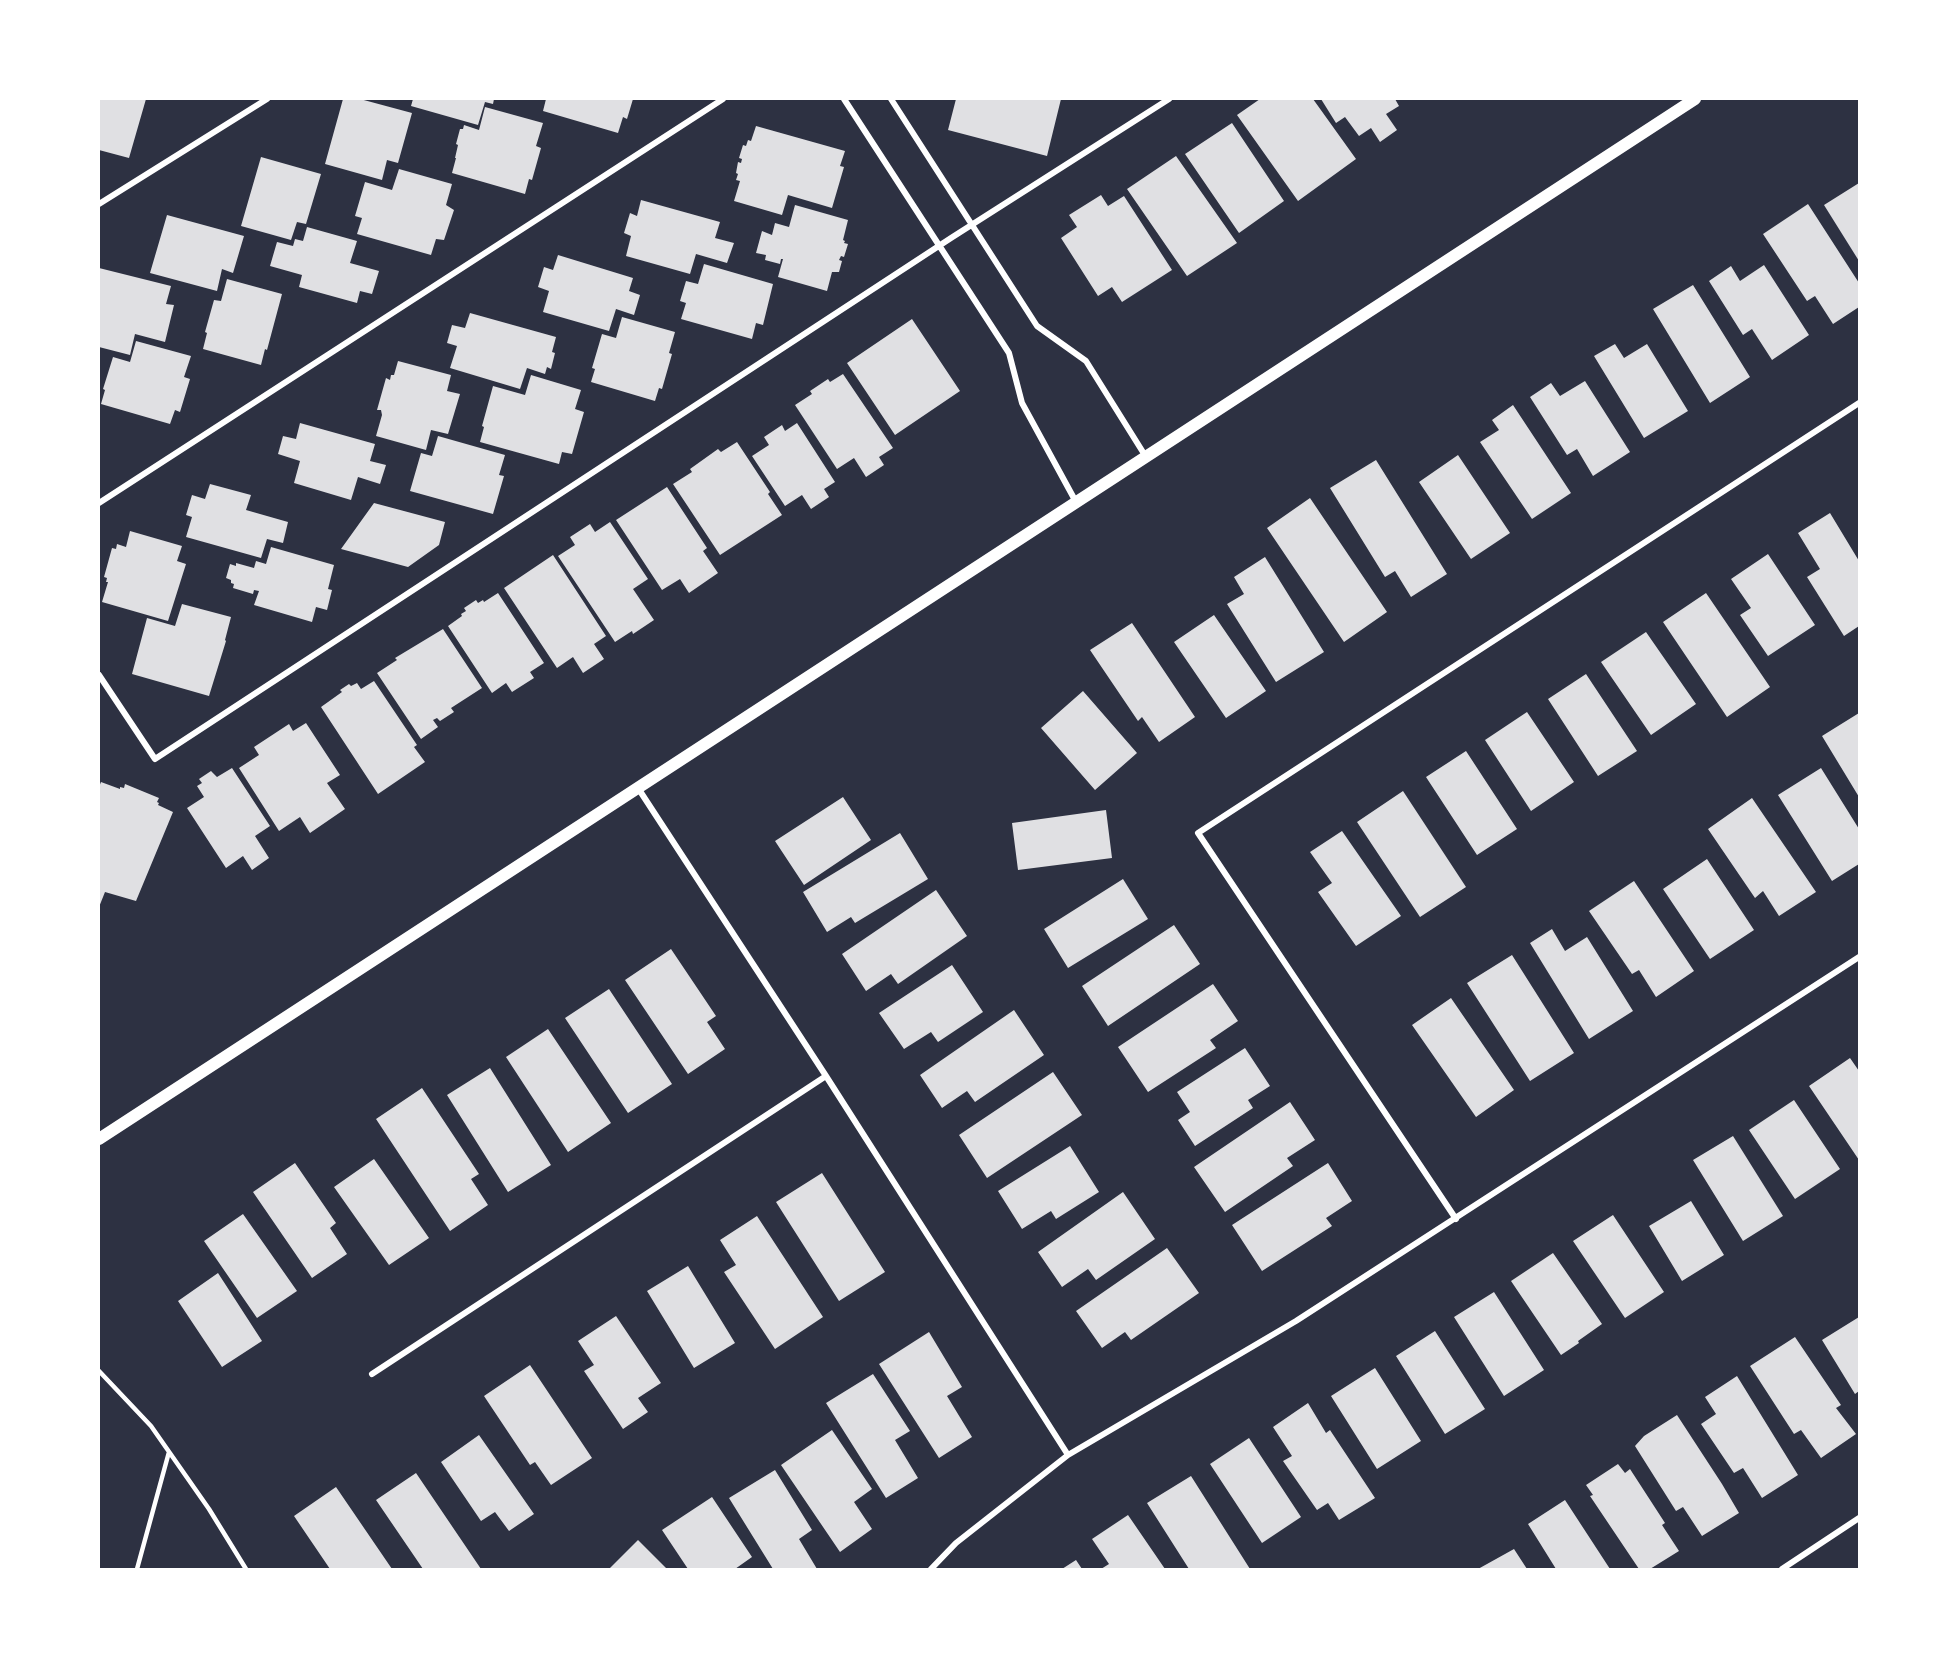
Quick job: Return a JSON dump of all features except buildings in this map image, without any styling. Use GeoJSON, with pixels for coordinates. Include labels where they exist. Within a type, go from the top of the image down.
{"type":"FeatureCollection","features":[{"type":"Feature","properties":{"kind":"main road"},"geometry":{"type":"LineString","coordinates":[[99,1139],[1695,99]]}},
{"type":"Feature","properties":{"kind":"street"},"geometry":{"type":"LineString","coordinates":[[99,204],[267,99]]}},
{"type":"Feature","properties":{"kind":"street"},"geometry":{"type":"LineString","coordinates":[[99,503],[723,99]]}},
{"type":"Feature","properties":{"kind":"street"},"geometry":{"type":"LineString","coordinates":[[844,99],[1009,353],[1022,403],[1077,502]]}},
{"type":"Feature","properties":{"kind":"street"},"geometry":{"type":"LineString","coordinates":[[891,99],[1037,326],[1086,361],[1146,457]]}},
{"type":"Feature","properties":{"kind":"street"},"geometry":{"type":"LineString","coordinates":[[99,675],[155,759],[1169,99]]}},
{"type":"Feature","properties":{"kind":"street"},"geometry":{"type":"LineString","coordinates":[[1456,1219],[1198,833],[1859,403]]}},
{"type":"Feature","properties":{"kind":"street"},"geometry":{"type":"LineString","coordinates":[[638,788],[826,1076],[1068,1455]]}},
{"type":"Feature","properties":{"kind":"street"},"geometry":{"type":"LineString","coordinates":[[931,1569],[956,1543],[1068,1455],[1296,1321],[1859,957]]}},
{"type":"Feature","properties":{"kind":"street"},"geometry":{"type":"LineString","coordinates":[[372,1374],[826,1076]]}},
{"type":"Feature","properties":{"kind":"street"},"geometry":{"type":"LineString","coordinates":[[1782,1569],[1859,1518]]}},
{"type":"Feature","properties":{"kind":"lane"},"geometry":{"type":"LineString","coordinates":[[99,1371],[152,1426],[209,1509],[246,1569]]}},
{"type":"Feature","properties":{"kind":"lane"},"geometry":{"type":"LineString","coordinates":[[137,1569],[169,1452]]}}]}
